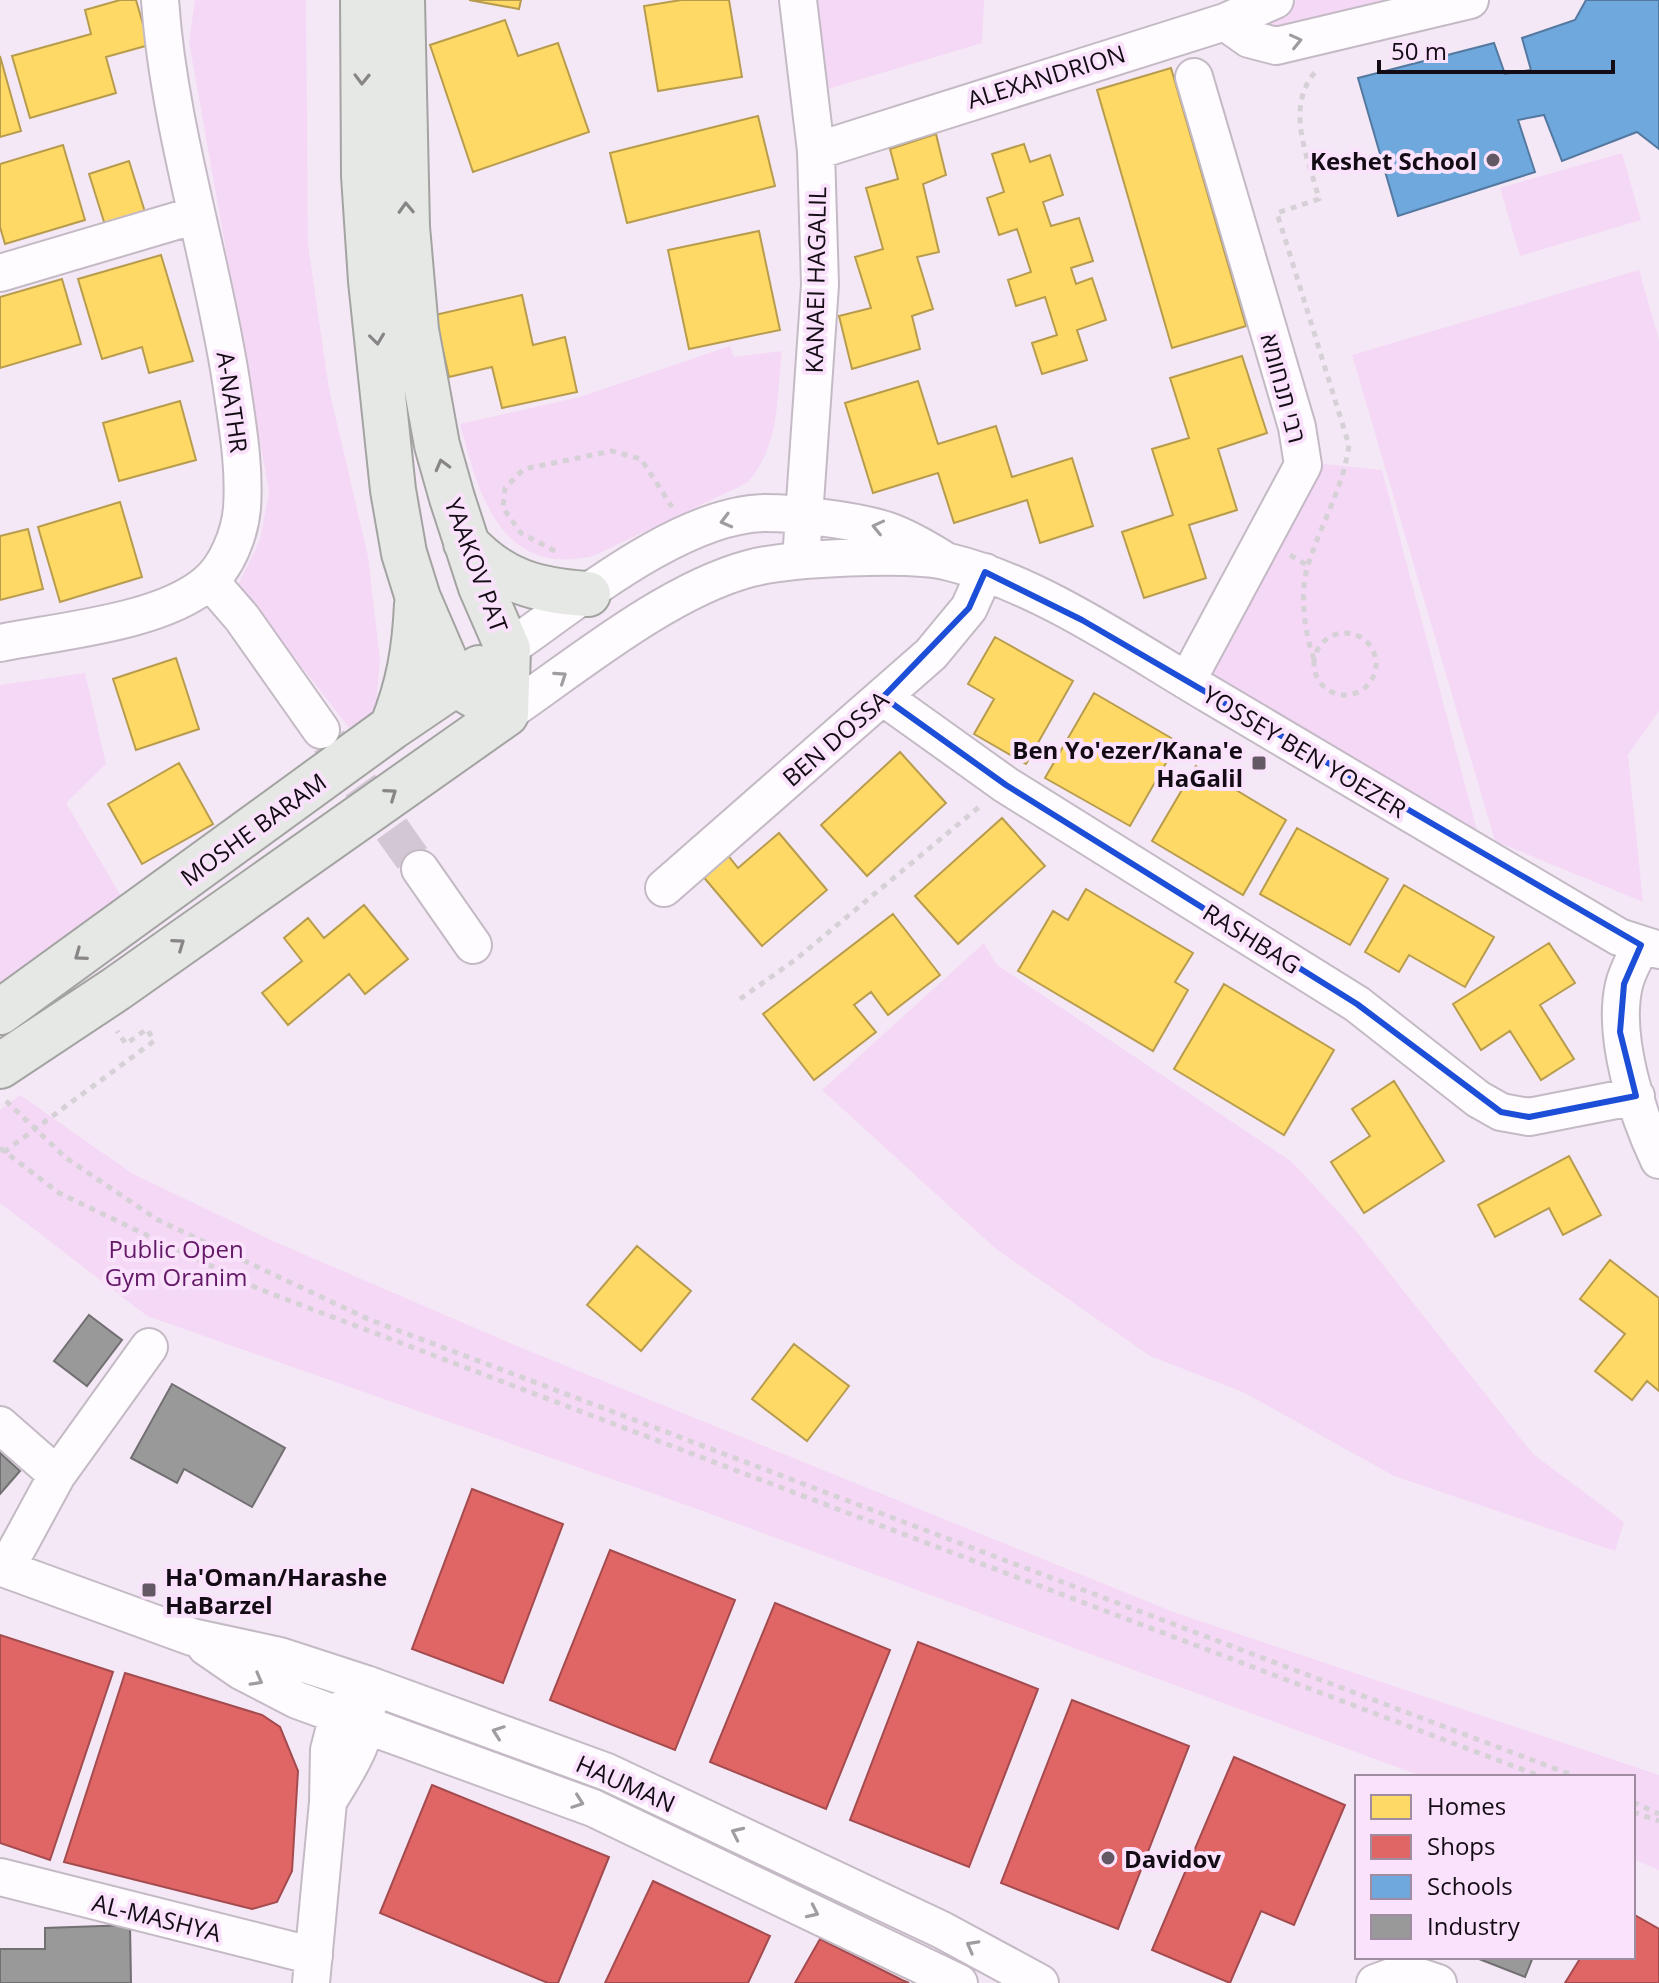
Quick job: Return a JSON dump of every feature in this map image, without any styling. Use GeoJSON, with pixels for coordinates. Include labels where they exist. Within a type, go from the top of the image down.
{"type":"FeatureCollection","features":[{"type":"Feature","properties":{"kind":"main road","name":"YAAKOV PAT"},"geometry":{"type":"LineString","coordinates":[[373,0],[407,227],[416,330],[437,445],[464,540],[508,649],[506,714]]}},
{"type":"Feature","properties":{"kind":"main road","name":"YAAKOV PAT"},"geometry":{"type":"LineString","coordinates":[[373,0],[364,176],[371,281],[393,490],[404,553],[418,598],[455,684]]}},
{"type":"Feature","properties":{"kind":"main road"},"geometry":{"type":"LineString","coordinates":[[464,540],[492,568],[515,582],[536,589],[588,594]]}},
{"type":"Feature","properties":{"kind":"main road"},"geometry":{"type":"LineString","coordinates":[[392,727],[415,655],[418,598]]}},
{"type":"Feature","properties":{"kind":"main road","name":"MOSHE BARAM"},"geometry":{"type":"LineString","coordinates":[[14,1002],[392,727],[508,649]]}},
{"type":"Feature","properties":{"kind":"main road"},"geometry":{"type":"LineString","coordinates":[[455,684],[506,714]]}},
{"type":"Feature","properties":{"kind":"main road","name":"MOSHE BARAM"},"geometry":{"type":"LineString","coordinates":[[0,1066],[506,714]]}},
{"type":"Feature","properties":{"kind":"street","name":"A-NATHR"},"geometry":{"type":"LineString","coordinates":[[0,643],[156,611],[184,601],[210,581],[229,553],[242,510],[241,449],[221,319],[172,94],[160,0]]}},
{"type":"Feature","properties":{"kind":"street","name":"KANAEI HAGALIL"},"geometry":{"type":"LineString","coordinates":[[798,0],[816,151],[820,285],[801,560]]}},
{"type":"Feature","properties":{"kind":"street","name":"ALEXANDRION"},"geometry":{"type":"LineString","coordinates":[[816,151],[1225,22],[1275,0]]}},
{"type":"Feature","properties":{"kind":"street"},"geometry":{"type":"LineString","coordinates":[[1225,22],[1249,39],[1276,46],[1470,0]]}},
{"type":"Feature","properties":{"kind":"street","name":"רבי תנחומא"},"geometry":{"type":"LineString","coordinates":[[1187,681],[1303,465],[1297,427],[1194,77]]}},
{"type":"Feature","properties":{"kind":"street"},"geometry":{"type":"LineString","coordinates":[[0,273],[196,215]]}},
{"type":"Feature","properties":{"kind":"street","name":"YOSSEY BEN YOEZER"},"geometry":{"type":"LineString","coordinates":[[508,649],[685,533],[762,513],[803,515],[900,532],[945,560],[985,572],[1082,620],[1619,937],[1650,948]]}},
{"type":"Feature","properties":{"kind":"street","name":"YOSSEY BEN YOEZER"},"geometry":{"type":"LineString","coordinates":[[506,714],[690,593],[749,568],[801,560],[945,560]]}},
{"type":"Feature","properties":{"kind":"street","name":"BEN DOSSA"},"geometry":{"type":"LineString","coordinates":[[664,888],[931,654],[969,608],[985,572]]}},
{"type":"Feature","properties":{"kind":"street"},"geometry":{"type":"LineString","coordinates":[[210,581],[242,618],[321,730]]}},
{"type":"Feature","properties":{"kind":"street","name":"RASHBAG"},"geometry":{"type":"LineString","coordinates":[[883,697],[1006,785],[1357,1004],[1468,1092],[1501,1112],[1529,1117],[1636,1096]]}},
{"type":"Feature","properties":{"kind":"street"},"geometry":{"type":"LineString","coordinates":[[420,869],[473,945]]}},
{"type":"Feature","properties":{"kind":"street"},"geometry":{"type":"LineString","coordinates":[[1650,948],[1624,984],[1620,1032],[1647,1136],[1659,1160]]}},
{"type":"Feature","properties":{"kind":"street"},"geometry":{"type":"LineString","coordinates":[[2,1568],[57,1475],[149,1347]]}},
{"type":"Feature","properties":{"kind":"street"},"geometry":{"type":"LineString","coordinates":[[0,1425],[57,1475]]}},
{"type":"Feature","properties":{"kind":"street","name":"HAUMAN"},"geometry":{"type":"LineString","coordinates":[[2,1568],[192,1637],[280,1656],[366,1684],[607,1772],[942,1930],[1040,1983]]}},
{"type":"Feature","properties":{"kind":"street","name":"HAUMAN"},"geometry":{"type":"LineString","coordinates":[[192,1637],[274,1689],[593,1808],[959,1983]]}},
{"type":"Feature","properties":{"kind":"street"},"geometry":{"type":"LineString","coordinates":[[313,1970],[328,1802],[366,1684]]}},
{"type":"Feature","properties":{"kind":"street","name":"AL-MASHYA"},"geometry":{"type":"LineString","coordinates":[[0,1877],[313,1970]]}},
{"type":"Feature","properties":{"kind":"street"},"geometry":{"type":"LineString","coordinates":[[1375,1983],[1405,1972],[1438,1983]]}},
{"type":"Feature","properties":{"kind":"path"},"geometry":{"type":"LineString","coordinates":[[1314,659],[1325,640],[1350,633],[1369,644],[1375,653],[1375,674],[1362,691],[1340,695],[1321,684],[1305,634],[1307,565],[1329,518],[1349,445],[1277,213],[1319,199],[1299,122],[1300,94],[1322,66]]}},
{"type":"Feature","properties":{"kind":"path"},"geometry":{"type":"LineString","coordinates":[[559,556],[552,547],[521,533],[503,508],[505,488],[524,469],[612,451],[641,459],[685,533]]}},
{"type":"Feature","properties":{"kind":"path"},"geometry":{"type":"LineString","coordinates":[[740,999],[795,960],[961,821]]}},
{"type":"Feature","properties":{"kind":"path"},"geometry":{"type":"LineString","coordinates":[[126,1044],[147,1029],[154,1041],[2,1150],[59,1193],[259,1289],[1537,1775]]}},
{"type":"Feature","properties":{"kind":"path"},"geometry":{"type":"LineString","coordinates":[[0,1096],[66,1158],[158,1220],[368,1319],[1572,1775]]}},
{"type":"Feature","properties":{"kind":"path"},"geometry":{"type":"LineString","coordinates":[[1635,1803],[1659,1814]]}},
{"type":"Feature","properties":{"kind":"path"},"geometry":{"type":"LineString","coordinates":[[1635,1813],[1659,1821]]}},
{"type":"Feature","properties":{"kind":"highlighted area"},"geometry":{"type":"Polygon","coordinates":[[[985,572],[1082,620],[1641,945],[1624,984],[1620,1032],[1636,1096],[1529,1117],[1501,1112],[1357,1004],[1006,785],[883,697],[969,608],[985,572]]]}},
{"type":"Feature","properties":{"kind":"green space"},"geometry":{"type":"Polygon","coordinates":[[[195,0],[306,0],[308,245],[329,389],[368,556],[380,660],[376,704],[357,738],[238,585],[260,540],[269,492],[189,42],[195,0]]]}},
{"type":"Feature","properties":{"kind":"green space"},"geometry":{"type":"Polygon","coordinates":[[[817,0],[984,0],[982,43],[828,89],[817,0]]]}},
{"type":"Feature","properties":{"kind":"green space"},"geometry":{"type":"Polygon","coordinates":[[[1297,0],[1419,0],[1287,30],[1264,27],[1297,0]]]}},
{"type":"Feature","properties":{"kind":"green space"},"geometry":{"type":"Polygon","coordinates":[[[1622,153],[1641,220],[1520,256],[1500,188],[1622,153]]]}},
{"type":"Feature","properties":{"kind":"green space"},"geometry":{"type":"Polygon","coordinates":[[[1639,270],[1659,340],[1659,711],[1628,755],[1643,902],[1495,841],[1352,355],[1639,270]]]}},
{"type":"Feature","properties":{"kind":"green space"},"geometry":{"type":"Polygon","coordinates":[[[730,346],[734,357],[782,351],[771,437],[766,453],[747,483],[593,556],[562,559],[536,554],[515,542],[499,525],[476,478],[460,424],[580,397],[730,346]]]}},
{"type":"Feature","properties":{"kind":"green space"},"geometry":{"type":"Polygon","coordinates":[[[1314,463],[1382,470],[1480,842],[1200,689],[1314,463]]]}},
{"type":"Feature","properties":{"kind":"green space"},"geometry":{"type":"Polygon","coordinates":[[[85,673],[106,764],[66,803],[128,908],[0,989],[0,685],[85,673]]]}},
{"type":"Feature","properties":{"kind":"green space"},"geometry":{"type":"Polygon","coordinates":[[[984,943],[996,964],[1292,1162],[1357,1232],[1533,1454],[1624,1522],[1615,1551],[1394,1476],[1245,1393],[1150,1356],[996,1249],[822,1090],[984,943]]]}},
{"type":"Feature","properties":{"kind":"green space","name":"Public Open Gym Oranim"},"geometry":{"type":"Polygon","coordinates":[[[20,1095],[133,1174],[273,1241],[517,1346],[1176,1613],[1659,1775],[1659,1870],[1635,1860],[1635,1775],[1419,1775],[700,1510],[147,1316],[0,1203],[0,1110],[20,1095]]]}},
{"type":"Feature","properties":{"kind":"building: Homes"},"geometry":{"type":"Polygon","coordinates":[[[120,0],[136,0],[149,45],[106,57],[116,93],[30,118],[12,56],[91,34],[85,10],[120,0]]]}},
{"type":"Feature","properties":{"kind":"building: Homes"},"geometry":{"type":"Polygon","coordinates":[[[469,0],[521,0],[519,9],[469,0]]]}},
{"type":"Feature","properties":{"kind":"building: Homes"},"geometry":{"type":"Polygon","coordinates":[[[681,0],[729,0],[742,77],[658,91],[644,6],[681,0]]]}},
{"type":"Feature","properties":{"kind":"building: Homes"},"geometry":{"type":"Polygon","coordinates":[[[505,20],[518,56],[558,43],[589,132],[473,172],[430,45],[505,20]]]}},
{"type":"Feature","properties":{"kind":"building: Homes"},"geometry":{"type":"Polygon","coordinates":[[[0,56],[21,131],[0,137],[0,56]]]}},
{"type":"Feature","properties":{"kind":"building: Homes"},"geometry":{"type":"Polygon","coordinates":[[[1171,68],[1246,326],[1172,348],[1097,90],[1171,68]]]}},
{"type":"Feature","properties":{"kind":"building: Homes"},"geometry":{"type":"Polygon","coordinates":[[[758,116],[775,186],[627,223],[610,153],[758,116]]]}},
{"type":"Feature","properties":{"kind":"building: Homes"},"geometry":{"type":"Polygon","coordinates":[[[936,134],[946,175],[923,184],[939,252],[917,257],[933,309],[912,316],[920,349],[852,369],[839,316],[871,308],[855,257],[883,249],[866,188],[898,179],[890,149],[936,134]]]}},
{"type":"Feature","properties":{"kind":"building: Homes"},"geometry":{"type":"Polygon","coordinates":[[[1024,144],[1030,162],[1050,155],[1063,195],[1043,202],[1051,226],[1079,218],[1093,261],[1071,268],[1076,284],[1092,278],[1106,320],[1077,330],[1087,360],[1042,374],[1032,343],[1057,335],[1045,297],[1016,306],[1008,280],[1031,272],[1017,229],[999,235],[987,198],[1004,192],[992,154],[1024,144]]]}},
{"type":"Feature","properties":{"kind":"building: Homes"},"geometry":{"type":"Polygon","coordinates":[[[63,145],[85,220],[5,244],[0,227],[0,164],[63,145]]]}},
{"type":"Feature","properties":{"kind":"building: Homes"},"geometry":{"type":"Polygon","coordinates":[[[129,161],[145,212],[105,225],[89,174],[129,161]]]}},
{"type":"Feature","properties":{"kind":"building: Homes"},"geometry":{"type":"Polygon","coordinates":[[[759,231],[780,330],[689,349],[668,250],[759,231]]]}},
{"type":"Feature","properties":{"kind":"building: Homes"},"geometry":{"type":"Polygon","coordinates":[[[161,255],[193,361],[149,373],[142,347],[102,359],[78,279],[161,255]]]}},
{"type":"Feature","properties":{"kind":"building: Homes"},"geometry":{"type":"Polygon","coordinates":[[[62,279],[81,344],[0,368],[0,297],[62,279]]]}},
{"type":"Feature","properties":{"kind":"building: Homes"},"geometry":{"type":"Polygon","coordinates":[[[522,295],[533,345],[565,337],[577,392],[502,408],[492,367],[449,377],[435,315],[522,295]]]}},
{"type":"Feature","properties":{"kind":"building: Homes"},"geometry":{"type":"Polygon","coordinates":[[[1242,356],[1267,433],[1218,449],[1237,510],[1189,525],[1206,578],[1144,598],[1122,532],[1173,515],[1152,449],[1189,438],[1170,378],[1242,356]]]}},
{"type":"Feature","properties":{"kind":"building: Homes"},"geometry":{"type":"Polygon","coordinates":[[[918,381],[938,444],[996,426],[1012,477],[1072,458],[1093,526],[1040,543],[1027,500],[954,523],[938,473],[873,493],[845,403],[918,381]]]}},
{"type":"Feature","properties":{"kind":"building: Homes"},"geometry":{"type":"Polygon","coordinates":[[[180,401],[196,460],[119,481],[103,423],[180,401]]]}},
{"type":"Feature","properties":{"kind":"building: Homes"},"geometry":{"type":"Polygon","coordinates":[[[120,502],[142,577],[60,602],[38,527],[120,502]]]}},
{"type":"Feature","properties":{"kind":"building: Homes"},"geometry":{"type":"Polygon","coordinates":[[[28,529],[43,589],[0,600],[0,536],[28,529]]]}},
{"type":"Feature","properties":{"kind":"building: Homes"},"geometry":{"type":"Polygon","coordinates":[[[995,637],[1073,681],[1026,764],[974,734],[994,699],[968,684],[995,637]]]}},
{"type":"Feature","properties":{"kind":"building: Homes"},"geometry":{"type":"Polygon","coordinates":[[[176,658],[199,729],[136,750],[113,679],[176,658]]]}},
{"type":"Feature","properties":{"kind":"building: Homes"},"geometry":{"type":"Polygon","coordinates":[[[1094,693],[1178,742],[1130,826],[1045,778],[1094,693]]]}},
{"type":"Feature","properties":{"kind":"building: Homes"},"geometry":{"type":"Polygon","coordinates":[[[900,752],[946,803],[867,876],[821,825],[900,752]]]}},
{"type":"Feature","properties":{"kind":"building: Homes"},"geometry":{"type":"Polygon","coordinates":[[[179,763],[213,824],[142,864],[108,804],[179,763]]]}},
{"type":"Feature","properties":{"kind":"building: Homes"},"geometry":{"type":"Polygon","coordinates":[[[1196,766],[1286,820],[1243,895],[1152,841],[1196,766]]]}},
{"type":"Feature","properties":{"kind":"building: Homes"},"geometry":{"type":"Polygon","coordinates":[[[1002,818],[1045,866],[958,944],[915,896],[1002,818]]]}},
{"type":"Feature","properties":{"kind":"building: Homes"},"geometry":{"type":"Polygon","coordinates":[[[1297,828],[1388,879],[1350,945],[1260,894],[1297,828]]]}},
{"type":"Feature","properties":{"kind":"building: Homes"},"geometry":{"type":"Polygon","coordinates":[[[779,833],[827,890],[762,946],[701,874],[726,853],[738,868],[779,833]]]}},
{"type":"Feature","properties":{"kind":"building: Homes"},"geometry":{"type":"Polygon","coordinates":[[[1404,885],[1494,937],[1465,987],[1409,955],[1399,972],[1365,952],[1404,885]]]}},
{"type":"Feature","properties":{"kind":"building: Homes"},"geometry":{"type":"Polygon","coordinates":[[[1086,889],[1193,953],[1175,982],[1188,990],[1153,1051],[1018,971],[1053,911],[1068,920],[1086,889]]]}},
{"type":"Feature","properties":{"kind":"building: Homes"},"geometry":{"type":"Polygon","coordinates":[[[364,905],[408,959],[365,994],[349,974],[288,1025],[262,993],[302,961],[284,938],[308,918],[324,938],[364,905]]]}},
{"type":"Feature","properties":{"kind":"building: Homes"},"geometry":{"type":"Polygon","coordinates":[[[893,914],[940,975],[888,1015],[871,992],[854,1005],[876,1032],[814,1080],[763,1014],[893,914]]]}},
{"type":"Feature","properties":{"kind":"building: Homes"},"geometry":{"type":"Polygon","coordinates":[[[1549,943],[1575,983],[1540,1005],[1574,1059],[1541,1080],[1510,1031],[1481,1050],[1453,1004],[1549,943]]]}},
{"type":"Feature","properties":{"kind":"building: Homes"},"geometry":{"type":"Polygon","coordinates":[[[1224,984],[1334,1050],[1284,1135],[1174,1069],[1224,984]]]}},
{"type":"Feature","properties":{"kind":"building: Homes"},"geometry":{"type":"Polygon","coordinates":[[[1394,1081],[1444,1161],[1364,1213],[1331,1162],[1370,1136],[1352,1109],[1394,1081]]]}},
{"type":"Feature","properties":{"kind":"building: Homes"},"geometry":{"type":"Polygon","coordinates":[[[1569,1156],[1601,1215],[1563,1235],[1549,1208],[1495,1237],[1478,1205],[1569,1156]]]}},
{"type":"Feature","properties":{"kind":"building: Homes"},"geometry":{"type":"Polygon","coordinates":[[[637,1246],[691,1291],[641,1351],[587,1305],[637,1246]]]}},
{"type":"Feature","properties":{"kind":"building: Homes"},"geometry":{"type":"Polygon","coordinates":[[[1610,1260],[1659,1298],[1659,1391],[1647,1381],[1632,1400],[1595,1371],[1625,1334],[1580,1299],[1610,1260]]]}},
{"type":"Feature","properties":{"kind":"building: Homes"},"geometry":{"type":"Polygon","coordinates":[[[794,1344],[849,1386],[807,1441],[752,1399],[794,1344]]]}},
{"type":"Feature","properties":{"kind":"building: Shops"},"geometry":{"type":"Polygon","coordinates":[[[472,1489],[563,1524],[503,1683],[412,1649],[472,1489]]]}},
{"type":"Feature","properties":{"kind":"building: Shops"},"geometry":{"type":"Polygon","coordinates":[[[610,1550],[735,1600],[675,1750],[550,1700],[610,1550]]]}},
{"type":"Feature","properties":{"kind":"building: Shops"},"geometry":{"type":"Polygon","coordinates":[[[775,1603],[890,1650],[826,1809],[710,1762],[775,1603]]]}},
{"type":"Feature","properties":{"kind":"building: Shops"},"geometry":{"type":"Polygon","coordinates":[[[0,1635],[113,1672],[50,1860],[0,1843],[0,1635]]]}},
{"type":"Feature","properties":{"kind":"building: Shops"},"geometry":{"type":"Polygon","coordinates":[[[918,1642],[1038,1689],[969,1867],[850,1820],[918,1642]]]}},
{"type":"Feature","properties":{"kind":"building: Shops"},"geometry":{"type":"Polygon","coordinates":[[[125,1673],[262,1715],[280,1727],[298,1771],[292,1871],[277,1902],[252,1909],[64,1862],[125,1673]]]}},
{"type":"Feature","properties":{"kind":"building: Shops"},"geometry":{"type":"Polygon","coordinates":[[[1072,1700],[1189,1746],[1118,1929],[1001,1883],[1072,1700]]]}},
{"type":"Feature","properties":{"kind":"building: Shops"},"geometry":{"type":"Polygon","coordinates":[[[1234,1757],[1345,1805],[1294,1925],[1261,1911],[1230,1983],[1152,1950],[1234,1757]]]}},
{"type":"Feature","properties":{"kind":"building: Shops"},"geometry":{"type":"Polygon","coordinates":[[[432,1785],[609,1857],[558,1983],[548,1983],[380,1913],[432,1785]]]}},
{"type":"Feature","properties":{"kind":"building: Shops"},"geometry":{"type":"Polygon","coordinates":[[[653,1881],[770,1936],[748,1983],[605,1983],[653,1881]]]}},
{"type":"Feature","properties":{"kind":"building: Shops"},"geometry":{"type":"Polygon","coordinates":[[[1635,1915],[1659,1929],[1659,1983],[1565,1983],[1580,1959],[1635,1959],[1635,1915]]]}},
{"type":"Feature","properties":{"kind":"building: Shops"},"geometry":{"type":"Polygon","coordinates":[[[820,1939],[902,1980],[909,1983],[795,1983],[820,1939]]]}},
{"type":"Feature","properties":{"kind":"building: Schools"},"geometry":{"type":"Polygon","coordinates":[[[1586,0],[1659,0],[1659,149],[1637,132],[1562,161],[1544,115],[1518,120],[1535,172],[1398,216],[1358,78],[1494,43],[1505,74],[1531,70],[1522,38],[1575,20],[1586,0]]]}},
{"type":"Feature","properties":{"kind":"building: Industry"},"geometry":{"type":"Polygon","coordinates":[[[89,1315],[122,1340],[87,1386],[54,1361],[89,1315]]]}},
{"type":"Feature","properties":{"kind":"building: Industry"},"geometry":{"type":"Polygon","coordinates":[[[172,1384],[285,1448],[252,1507],[184,1469],[177,1483],[131,1458],[172,1384]]]}},
{"type":"Feature","properties":{"kind":"building: Industry"},"geometry":{"type":"Polygon","coordinates":[[[0,1453],[20,1471],[0,1494],[0,1453]]]}},
{"type":"Feature","properties":{"kind":"building: Industry"},"geometry":{"type":"Polygon","coordinates":[[[130,1925],[131,1983],[0,1983],[0,1949],[45,1949],[45,1928],[130,1925]]]}},
{"type":"Feature","properties":{"kind":"building: Industry"},"geometry":{"type":"Polygon","coordinates":[[[1479,1959],[1532,1959],[1525,1977],[1479,1959]]]}},
{"type":"Feature","properties":{"kind":"tunnel"},"geometry":{"type":"LineString","coordinates":[[329,741],[420,869]]}},
{"type":"Feature","properties":{"kind":"place","name":"Keshet School"},"geometry":{"type":"Point","coordinates":[1493,160]}},
{"type":"Feature","properties":{"kind":"place","name":"Ben Yo'ezer/Kana'e HaGalil"},"geometry":{"type":"Point","coordinates":[1259,763]}},
{"type":"Feature","properties":{"kind":"place","name":"Ha'Oman/Harashe HaBarzel"},"geometry":{"type":"Point","coordinates":[149,1590]}},
{"type":"Feature","properties":{"kind":"place","name":"Davidov"},"geometry":{"type":"Point","coordinates":[1108,1858]}}]}
